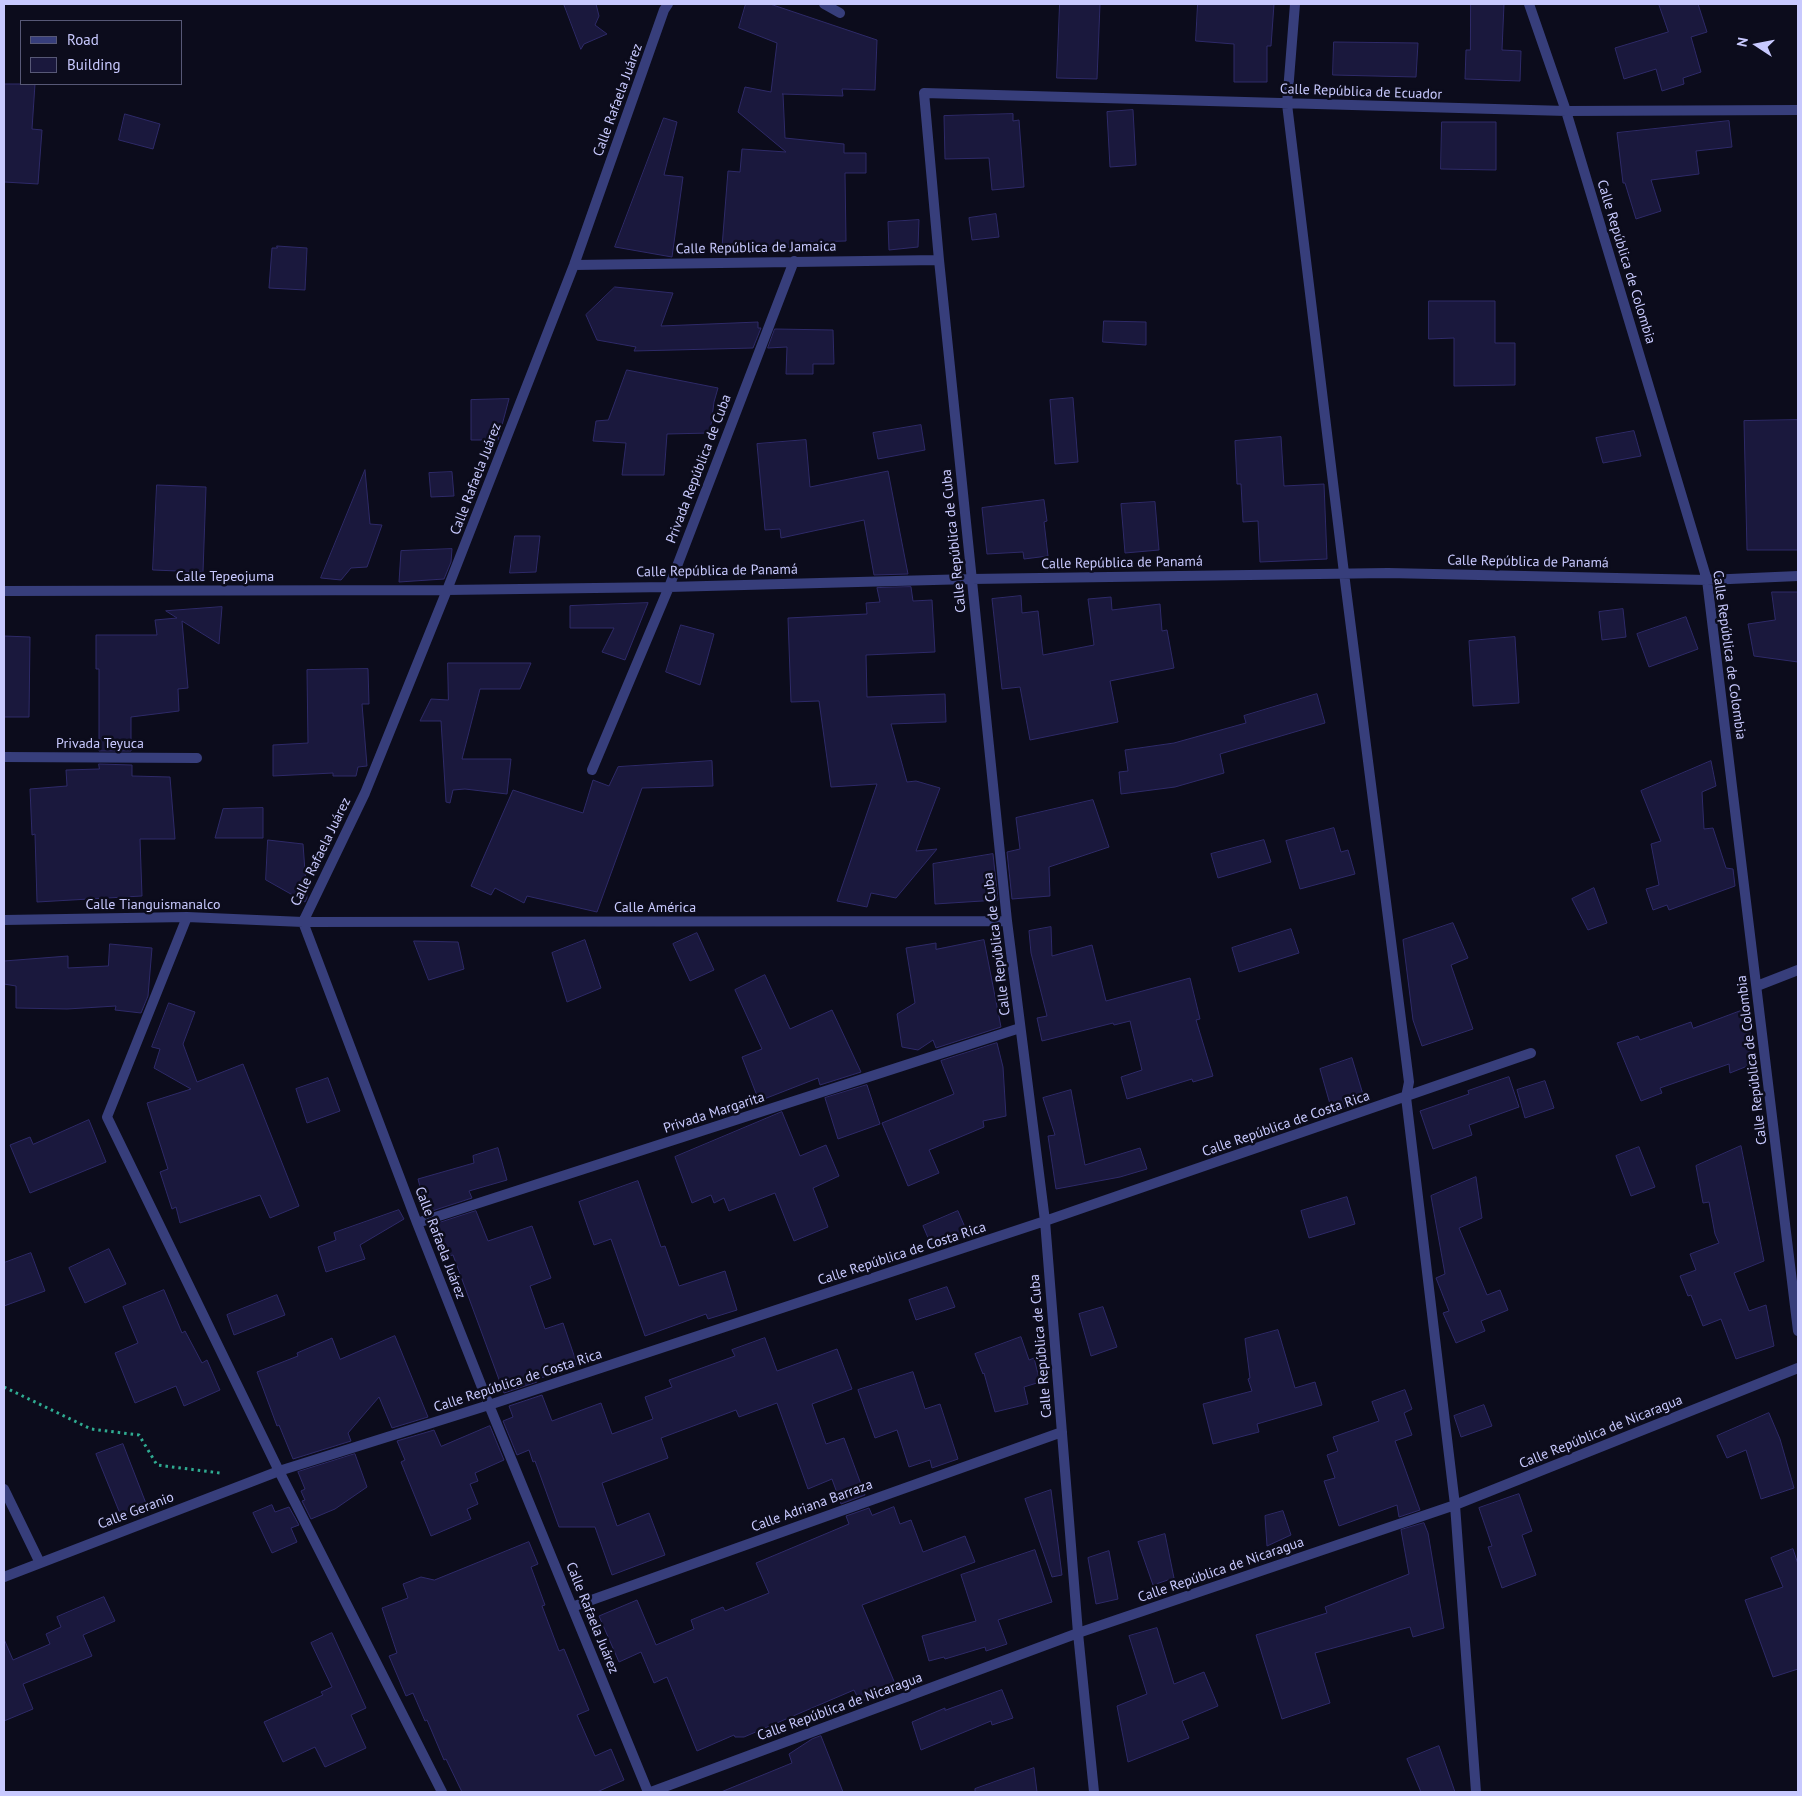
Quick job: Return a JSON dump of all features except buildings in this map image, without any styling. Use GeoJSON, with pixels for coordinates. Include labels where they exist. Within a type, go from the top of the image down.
{"type":"FeatureCollection","features":[{"type":"Feature","properties":{"kind":"street","name":"Calle Rafaela Juárez"},"geometry":{"type":"LineString","coordinates":[[649,1792],[489,1405],[417,1223],[303,922],[365,793],[447,590],[574,265],[664,10],[668,4]]}},
{"type":"Feature","properties":{"kind":"street"},"geometry":{"type":"LineString","coordinates":[[824,4],[840,13]]}},
{"type":"Feature","properties":{"kind":"street"},"geometry":{"type":"LineString","coordinates":[[1295,4],[1287,104],[1409,1082],[1406,1097],[1455,1505],[1476,1792]]}},
{"type":"Feature","properties":{"kind":"street","name":"Calle República de Colombia"},"geometry":{"type":"LineString","coordinates":[[1529,4],[1566,111],[1707,580],[1798,1332]]}},
{"type":"Feature","properties":{"kind":"street","name":"Calle República de Ecuador"},"geometry":{"type":"LineString","coordinates":[[924,93],[1566,111],[1798,110]]}},
{"type":"Feature","properties":{"kind":"street","name":"Calle República de Cuba"},"geometry":{"type":"LineString","coordinates":[[924,93],[939,260],[1007,921],[1045,1222],[1078,1633],[1094,1792]]}},
{"type":"Feature","properties":{"kind":"street","name":"Calle República de Jamaica"},"geometry":{"type":"LineString","coordinates":[[574,265],[939,260]]}},
{"type":"Feature","properties":{"kind":"street","name":"Privada República de Cuba"},"geometry":{"type":"LineString","coordinates":[[592,770],[669,587],[794,261]]}},
{"type":"Feature","properties":{"kind":"street","name":"Calle República de Panamá"},"geometry":{"type":"LineString","coordinates":[[447,590],[1344,573],[1707,580],[1798,576]]}},
{"type":"Feature","properties":{"kind":"street","name":"Calle Tepeojuma"},"geometry":{"type":"LineString","coordinates":[[4,592],[447,590]]}},
{"type":"Feature","properties":{"kind":"street","name":"Privada Teyuca"},"geometry":{"type":"LineString","coordinates":[[4,757],[197,758]]}},
{"type":"Feature","properties":{"kind":"street"},"geometry":{"type":"LineString","coordinates":[[187,918],[107,1117],[279,1471],[442,1792]]}},
{"type":"Feature","properties":{"kind":"street","name":"Calle Tianguismanalco"},"geometry":{"type":"LineString","coordinates":[[4,920],[187,918],[303,922]]}},
{"type":"Feature","properties":{"kind":"street","name":"Calle América"},"geometry":{"type":"LineString","coordinates":[[303,922],[1007,921]]}},
{"type":"Feature","properties":{"kind":"street"},"geometry":{"type":"LineString","coordinates":[[1757,986],[1798,970]]}},
{"type":"Feature","properties":{"kind":"street","name":"Privada Margarita"},"geometry":{"type":"LineString","coordinates":[[417,1223],[1020,1028]]}},
{"type":"Feature","properties":{"kind":"street","name":"Calle República de Costa Rica"},"geometry":{"type":"LineString","coordinates":[[279,1471],[489,1405],[1045,1222],[1531,1053]]}},
{"type":"Feature","properties":{"kind":"street","name":"Calle República de Nicaragua"},"geometry":{"type":"LineString","coordinates":[[649,1792],[1078,1633],[1455,1505],[1798,1368]]}},
{"type":"Feature","properties":{"kind":"street","name":"Calle Adriana Barraza"},"geometry":{"type":"LineString","coordinates":[[572,1607],[1062,1432]]}},
{"type":"Feature","properties":{"kind":"street","name":"Calle Geranio"},"geometry":{"type":"LineString","coordinates":[[4,1577],[279,1471]]}},
{"type":"Feature","properties":{"kind":"street"},"geometry":{"type":"LineString","coordinates":[[4,1489],[40,1563]]}},
{"type":"Feature","properties":{"kind":"path"},"geometry":{"type":"LineString","coordinates":[[4,1387],[91,1429],[139,1435],[156,1465],[226,1473]]}}]}
